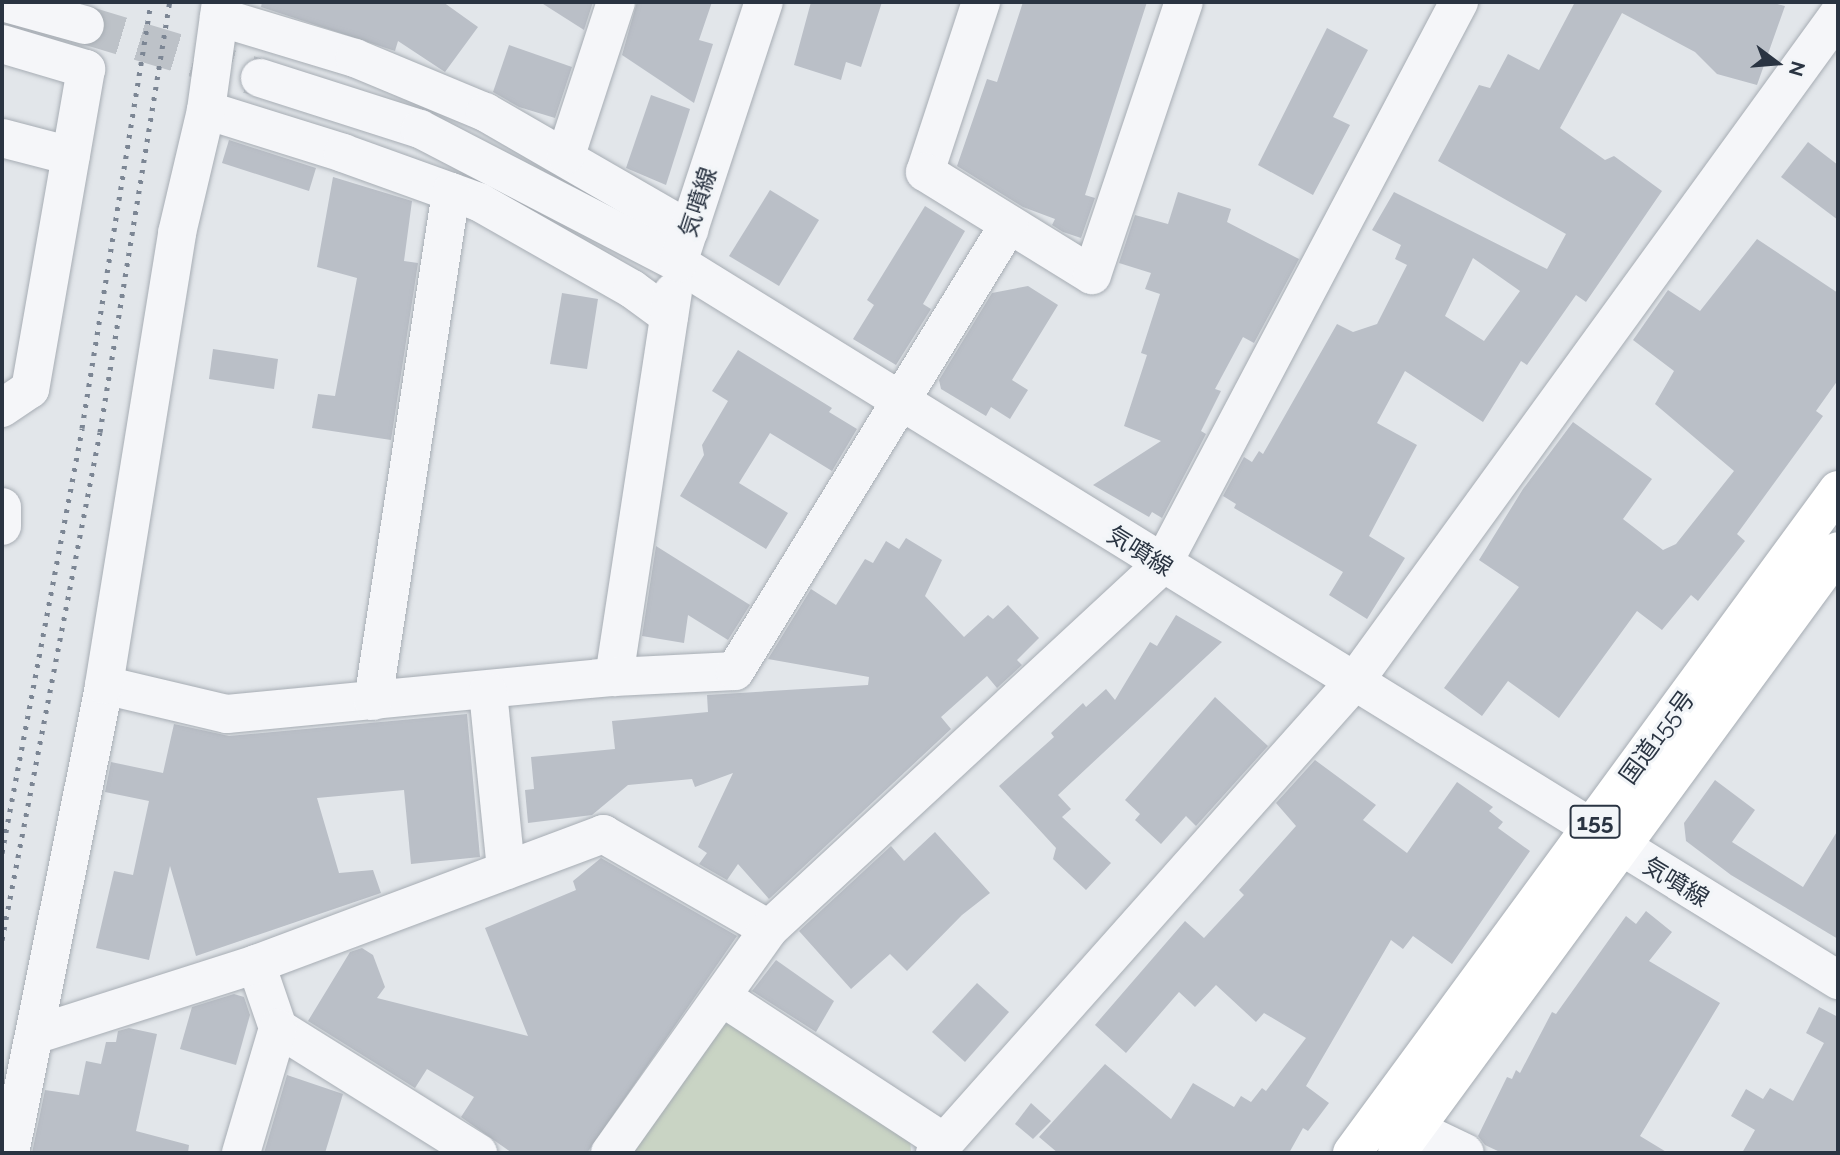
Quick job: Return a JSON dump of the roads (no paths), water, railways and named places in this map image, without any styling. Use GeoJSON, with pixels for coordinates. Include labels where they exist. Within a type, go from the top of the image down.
{"type":"FeatureCollection","features":[{"type":"Feature","properties":{"kind":"highway","name":"国道155号"},"geometry":{"type":"LineString","coordinates":[[1352,1153],[1838,490]]}},
{"type":"Feature","properties":{"kind":"highway","name":"国道155号"},"geometry":{"type":"LineString","coordinates":[[1406,1141],[1838,551]]}},
{"type":"Feature","properties":{"kind":"street"},"geometry":{"type":"LineString","coordinates":[[2,2],[85,25]]}},
{"type":"Feature","properties":{"kind":"street"},"geometry":{"type":"LineString","coordinates":[[566,155],[616,2]]}},
{"type":"Feature","properties":{"kind":"street","name":"気噴線"},"geometry":{"type":"LineString","coordinates":[[764,2],[684,246],[901,403],[1838,979]]}},
{"type":"Feature","properties":{"kind":"street"},"geometry":{"type":"LineString","coordinates":[[981,2],[925,172],[1092,275],[1184,2]]}},
{"type":"Feature","properties":{"kind":"street"},"geometry":{"type":"LineString","coordinates":[[610,1153],[769,929],[1162,565],[1459,2]]}},
{"type":"Feature","properties":{"kind":"street"},"geometry":{"type":"LineString","coordinates":[[10,1153],[37,1034],[104,685],[177,233],[206,110],[220,9],[367,63],[485,112],[566,155],[684,246]]}},
{"type":"Feature","properties":{"kind":"street"},"geometry":{"type":"LineString","coordinates":[[722,997],[939,1147],[1354,682],[1833,38]]}},
{"type":"Feature","properties":{"kind":"street"},"geometry":{"type":"LineString","coordinates":[[2,44],[86,69],[30,389],[2,408]]}},
{"type":"Feature","properties":{"kind":"street"},"geometry":{"type":"LineString","coordinates":[[260,78],[420,129],[684,246]]}},
{"type":"Feature","properties":{"kind":"street"},"geometry":{"type":"LineString","coordinates":[[206,110],[479,202],[632,289],[669,316]]}},
{"type":"Feature","properties":{"kind":"street"},"geometry":{"type":"LineString","coordinates":[[2,138],[71,156]]}},
{"type":"Feature","properties":{"kind":"street"},"geometry":{"type":"LineString","coordinates":[[373,701],[451,192]]}},
{"type":"Feature","properties":{"kind":"street"},"geometry":{"type":"LineString","coordinates":[[104,685],[227,714],[488,692],[614,677],[735,671],[1009,224]]}},
{"type":"Feature","properties":{"kind":"street"},"geometry":{"type":"LineString","coordinates":[[614,677],[669,316],[684,246]]}},
{"type":"Feature","properties":{"kind":"street"},"geometry":{"type":"LineString","coordinates":[[488,692],[506,870]]}},
{"type":"Feature","properties":{"kind":"street"},"geometry":{"type":"LineString","coordinates":[[37,1034],[256,964],[603,834],[769,929]]}},
{"type":"Feature","properties":{"kind":"street"},"geometry":{"type":"LineString","coordinates":[[242,1153],[278,1028],[256,964]]}},
{"type":"Feature","properties":{"kind":"street"},"geometry":{"type":"LineString","coordinates":[[278,1028],[478,1153]]}},
{"type":"Feature","properties":{"kind":"street"},"geometry":{"type":"LineString","coordinates":[[1406,1141],[1465,1153]]}},
{"type":"Feature","properties":{"kind":"tunnel"},"geometry":{"type":"LineString","coordinates":[[85,25],[260,78]]}},
{"type":"Feature","properties":{"kind":"railway"},"geometry":{"type":"LineString","coordinates":[[2,853],[82,428],[151,2]]}},
{"type":"Feature","properties":{"kind":"railway"},"geometry":{"type":"LineString","coordinates":[[2,940],[100,432],[170,2]]}}]}
